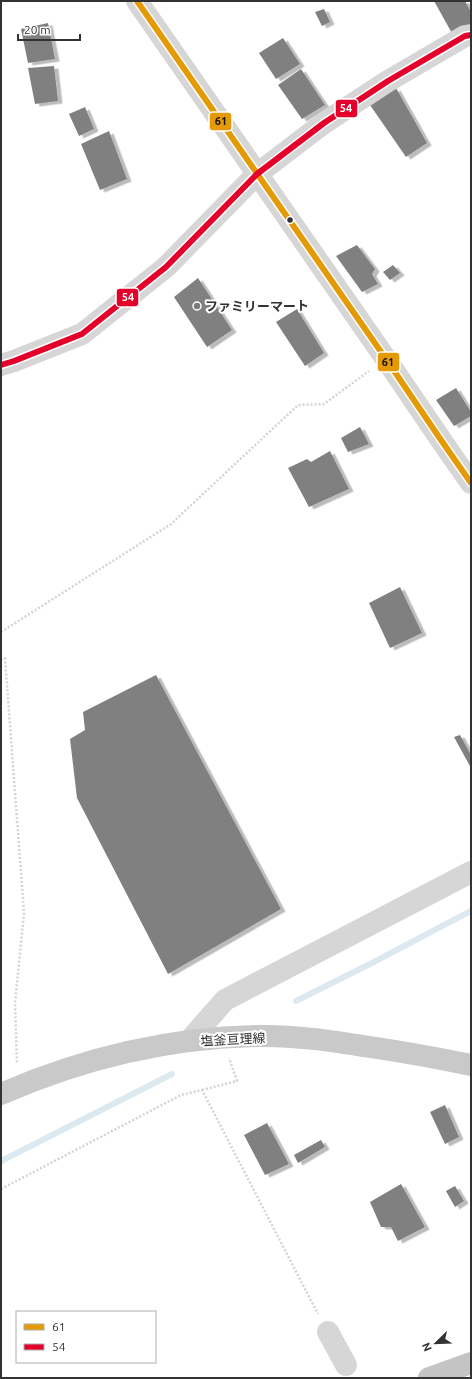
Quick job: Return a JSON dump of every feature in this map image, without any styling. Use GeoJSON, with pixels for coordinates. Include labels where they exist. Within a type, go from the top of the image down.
{"type":"FeatureCollection","features":[{"type":"Feature","properties":{"kind":"highway"},"geometry":{"type":"LineString","coordinates":[[429,1378],[471,1364]]}},
{"type":"Feature","properties":{"kind":"main road","name":"塩釜亘理線"},"geometry":{"type":"LineString","coordinates":[[10,1090],[56,1072],[121,1054],[189,1041],[256,1036],[298,1037],[385,1049],[471,1065]]}},
{"type":"Feature","properties":{"kind":"street"},"geometry":{"type":"LineString","coordinates":[[137,1],[471,483]]}},
{"type":"Feature","properties":{"kind":"street"},"geometry":{"type":"LineString","coordinates":[[1,365],[82,334],[166,267],[257,174],[324,123],[388,81],[465,36],[471,35]]}},
{"type":"Feature","properties":{"kind":"street"},"geometry":{"type":"LineString","coordinates":[[189,1041],[225,1000],[471,872]]}},
{"type":"Feature","properties":{"kind":"street"},"geometry":{"type":"LineString","coordinates":[[328,1332],[346,1365]]}},
{"type":"Feature","properties":{"kind":"path"},"geometry":{"type":"LineString","coordinates":[[1,632],[171,524],[298,405],[324,404],[386,359]]}},
{"type":"Feature","properties":{"kind":"path"},"geometry":{"type":"LineString","coordinates":[[1,660],[5,658],[24,914],[15,1003],[10,1090]]}},
{"type":"Feature","properties":{"kind":"path"},"geometry":{"type":"LineString","coordinates":[[1,1189],[181,1095],[236,1081],[222,1038]]}},
{"type":"Feature","properties":{"kind":"path"},"geometry":{"type":"LineString","coordinates":[[202,1090],[328,1332]]}},
{"type":"Feature","properties":{"kind":"building"},"geometry":{"type":"Polygon","coordinates":[[[434,1],[465,1],[471,12],[471,24],[453,35],[434,1]]]}},
{"type":"Feature","properties":{"kind":"building"},"geometry":{"type":"Polygon","coordinates":[[[324,9],[330,22],[322,26],[315,12],[324,9]]]}},
{"type":"Feature","properties":{"kind":"building"},"geometry":{"type":"Polygon","coordinates":[[[48,23],[55,59],[28,63],[21,29],[48,23]]]}},
{"type":"Feature","properties":{"kind":"building"},"geometry":{"type":"Polygon","coordinates":[[[283,38],[300,64],[276,79],[259,53],[283,38]]]}},
{"type":"Feature","properties":{"kind":"building"},"geometry":{"type":"Polygon","coordinates":[[[54,66],[58,101],[35,104],[28,68],[54,66]]]}},
{"type":"Feature","properties":{"kind":"building"},"geometry":{"type":"Polygon","coordinates":[[[301,69],[325,105],[302,119],[278,85],[301,69]]]}},
{"type":"Feature","properties":{"kind":"building"},"geometry":{"type":"Polygon","coordinates":[[[396,88],[427,143],[406,157],[370,105],[396,88]]]}},
{"type":"Feature","properties":{"kind":"building"},"geometry":{"type":"Polygon","coordinates":[[[85,107],[94,129],[79,136],[69,114],[85,107]]]}},
{"type":"Feature","properties":{"kind":"building"},"geometry":{"type":"Polygon","coordinates":[[[109,131],[127,179],[100,190],[81,144],[109,131]]]}},
{"type":"Feature","properties":{"kind":"building"},"geometry":{"type":"Polygon","coordinates":[[[357,245],[375,269],[372,274],[378,284],[362,292],[336,256],[357,245]]]}},
{"type":"Feature","properties":{"kind":"building"},"geometry":{"type":"Polygon","coordinates":[[[393,265],[400,273],[390,280],[383,272],[393,265]]]}},
{"type":"Feature","properties":{"kind":"building"},"geometry":{"type":"Polygon","coordinates":[[[198,278],[232,330],[207,347],[174,297],[198,278]]]}},
{"type":"Feature","properties":{"kind":"building"},"geometry":{"type":"Polygon","coordinates":[[[297,309],[324,353],[305,366],[276,322],[297,309]]]}},
{"type":"Feature","properties":{"kind":"building"},"geometry":{"type":"Polygon","coordinates":[[[456,388],[471,412],[471,416],[454,426],[436,400],[456,388]]]}},
{"type":"Feature","properties":{"kind":"building"},"geometry":{"type":"Polygon","coordinates":[[[360,427],[369,444],[348,452],[341,438],[360,427]]]}},
{"type":"Feature","properties":{"kind":"building"},"geometry":{"type":"Polygon","coordinates":[[[330,451],[349,489],[309,507],[288,468],[307,459],[311,462],[330,451]]]}},
{"type":"Feature","properties":{"kind":"building"},"geometry":{"type":"Polygon","coordinates":[[[400,587],[422,633],[390,648],[369,603],[400,587]]]}},
{"type":"Feature","properties":{"kind":"building"},"geometry":{"type":"Polygon","coordinates":[[[156,675],[281,909],[168,974],[77,798],[70,739],[85,730],[83,712],[156,675]]]}},
{"type":"Feature","properties":{"kind":"building"},"geometry":{"type":"Polygon","coordinates":[[[460,735],[471,755],[471,768],[454,737],[460,735]]]}},
{"type":"Feature","properties":{"kind":"building"},"geometry":{"type":"Polygon","coordinates":[[[445,1105],[459,1137],[445,1144],[430,1112],[445,1105]]]}},
{"type":"Feature","properties":{"kind":"building"},"geometry":{"type":"Polygon","coordinates":[[[267,1123],[289,1164],[265,1175],[244,1135],[267,1123]]]}},
{"type":"Feature","properties":{"kind":"building"},"geometry":{"type":"Polygon","coordinates":[[[321,1140],[325,1147],[298,1163],[294,1155],[321,1140]]]}},
{"type":"Feature","properties":{"kind":"building"},"geometry":{"type":"Polygon","coordinates":[[[401,1184],[425,1227],[398,1241],[391,1227],[381,1227],[370,1202],[401,1184]]]}},
{"type":"Feature","properties":{"kind":"building"},"geometry":{"type":"Polygon","coordinates":[[[455,1186],[464,1201],[455,1207],[446,1191],[455,1186]]]}},
{"type":"Feature","properties":{"kind":"waterway"},"geometry":{"type":"LineString","coordinates":[[296,1001],[471,911]]}},
{"type":"Feature","properties":{"kind":"waterway"},"geometry":{"type":"LineString","coordinates":[[1,1161],[172,1074]]}},
{"type":"Feature","properties":{"kind":"transit line","name":"61"},"geometry":{"type":"LineString","coordinates":[[137,1],[471,483]]}},
{"type":"Feature","properties":{"kind":"transit line","name":"54"},"geometry":{"type":"LineString","coordinates":[[1,365],[82,334],[166,267],[257,174],[324,123],[388,81],[465,36],[471,35]]}},
{"type":"Feature","properties":{"kind":"place","name":"ファミリーマート"},"geometry":{"type":"Point","coordinates":[197,306]}}]}
